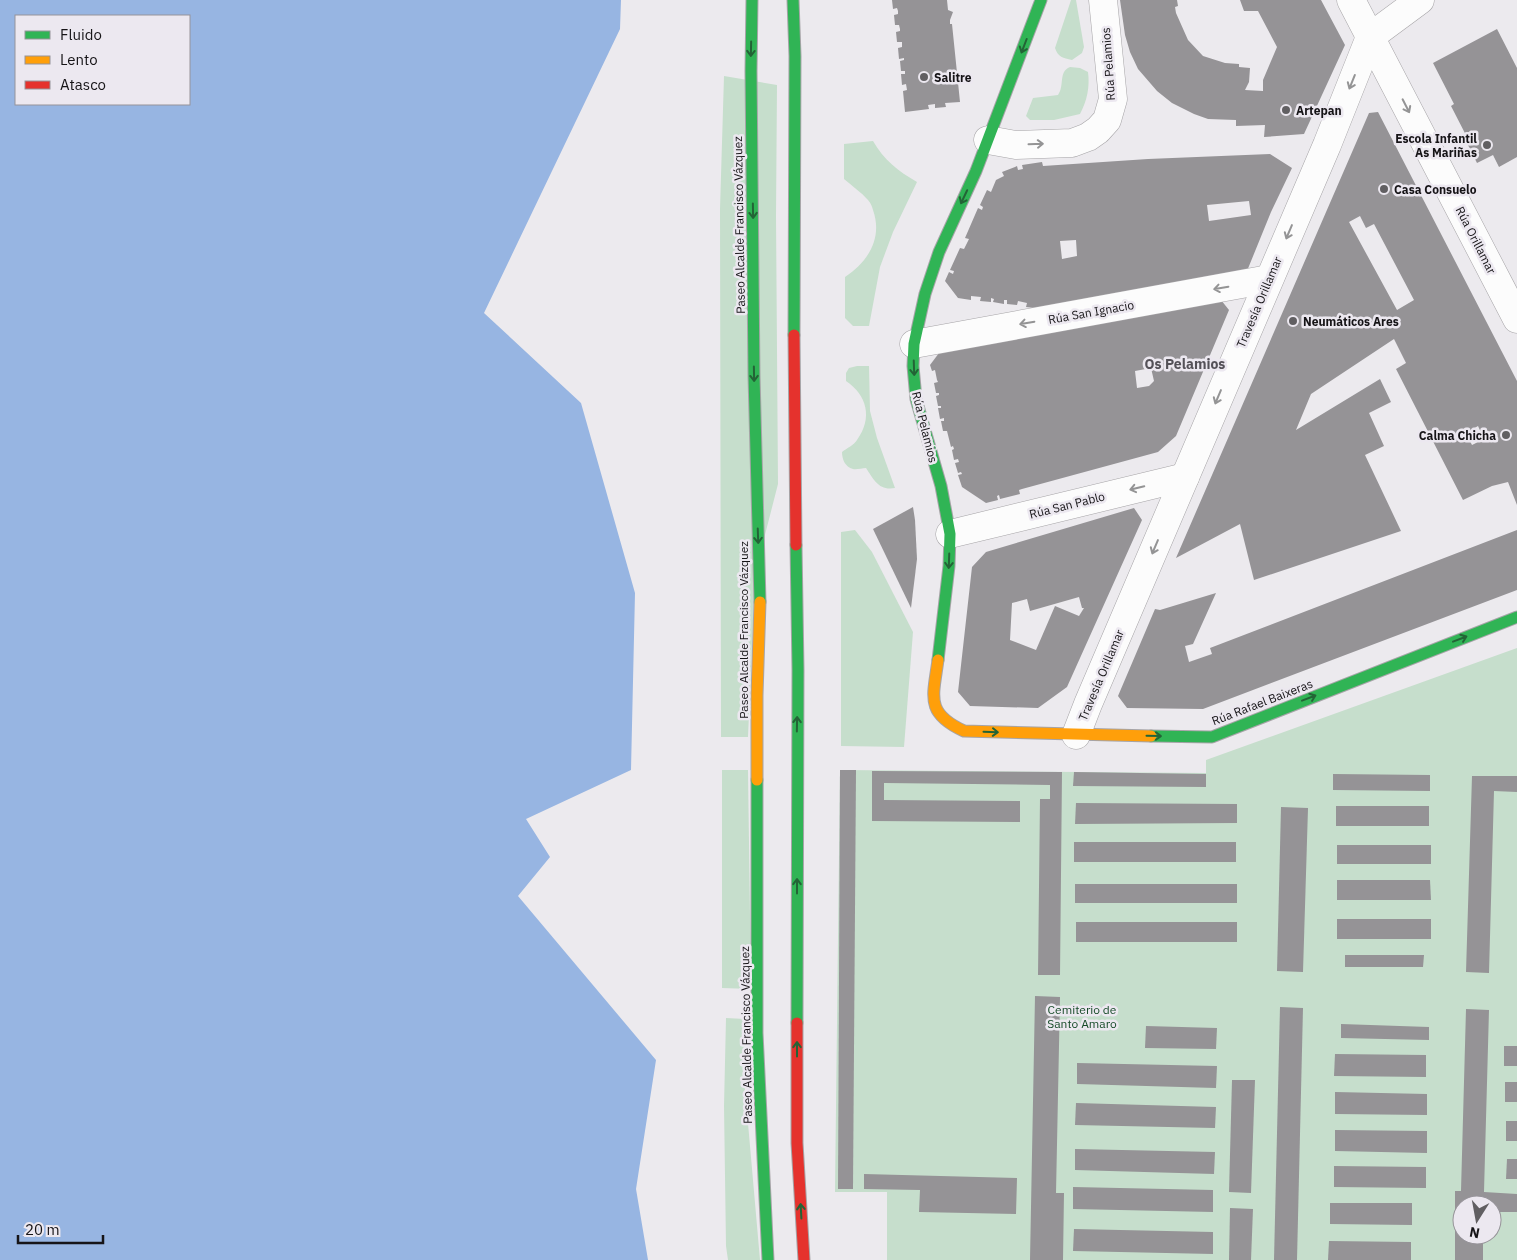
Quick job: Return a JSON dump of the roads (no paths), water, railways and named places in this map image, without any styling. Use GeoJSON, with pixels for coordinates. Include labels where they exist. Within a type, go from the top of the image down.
{"type":"FeatureCollection","features":[{"type":"Feature","properties":{"kind":"main road","name":"Paseo Alcalde Francisco Vázquez"},"geometry":{"type":"LineString","coordinates":[[752,0],[754,376],[760,591],[756,695],[757,1033],[768,1260]]}},
{"type":"Feature","properties":{"kind":"main road"},"geometry":{"type":"LineString","coordinates":[[793,0],[795,56],[794,417],[798,670],[797,1143],[804,1260]]}},
{"type":"Feature","properties":{"kind":"main road","name":"Rúa Pelamios"},"geometry":{"type":"LineString","coordinates":[[944,723],[934,707],[934,690],[949,566],[950,534],[941,486],[916,399],[913,366],[914,344],[925,294],[938,252],[976,171],[1041,0]]}},
{"type":"Feature","properties":{"kind":"main road","name":"Rúa Rafael Baixeras"},"geometry":{"type":"LineString","coordinates":[[944,723],[964,731],[1212,737],[1517,617]]}},
{"type":"Feature","properties":{"kind":"street","name":"Rúa Pelamios"},"geometry":{"type":"LineString","coordinates":[[988,140],[1016,145],[1072,142],[1088,137],[1107,120],[1113,99],[1103,0]]}},
{"type":"Feature","properties":{"kind":"street","name":"Rúa Orillamar"},"geometry":{"type":"LineString","coordinates":[[1351,0],[1517,319]]}},
{"type":"Feature","properties":{"kind":"street"},"geometry":{"type":"LineString","coordinates":[[1370,37],[1420,0]]}},
{"type":"Feature","properties":{"kind":"street","name":"Travesía Orillamar"},"geometry":{"type":"LineString","coordinates":[[1076,735],[1184,477],[1327,145],[1370,37]]}},
{"type":"Feature","properties":{"kind":"street","name":"Rúa San Ignacio"},"geometry":{"type":"LineString","coordinates":[[914,344],[1269,279]]}},
{"type":"Feature","properties":{"kind":"street","name":"Rúa San Pablo"},"geometry":{"type":"LineString","coordinates":[[950,534],[1184,477]]}},
{"type":"Feature","properties":{"kind":"water"},"geometry":{"type":"Polygon","coordinates":[[[0,0],[621,0],[620,29],[484,313],[581,403],[635,593],[631,770],[526,819],[550,857],[518,896],[656,1060],[636,1189],[648,1260],[0,1260],[0,0]]]}},
{"type":"Feature","properties":{"kind":"place","name":"Salitre"},"geometry":{"type":"Point","coordinates":[924,77]}},
{"type":"Feature","properties":{"kind":"place","name":"Artepan"},"geometry":{"type":"Point","coordinates":[1286,110]}},
{"type":"Feature","properties":{"kind":"place","name":"Escola Infantil As Mariñas"},"geometry":{"type":"Point","coordinates":[1487,145]}},
{"type":"Feature","properties":{"kind":"place","name":"Casa Consuelo"},"geometry":{"type":"Point","coordinates":[1384,189]}},
{"type":"Feature","properties":{"kind":"place","name":"Neumáticos Ares"},"geometry":{"type":"Point","coordinates":[1293,321]}},
{"type":"Feature","properties":{"kind":"place","name":"Calma Chicha"},"geometry":{"type":"Point","coordinates":[1506,435]}},
{"type":"Feature","properties":{"kind":"district","name":"Os Pelamios"},"geometry":{"type":"Point","coordinates":[1185,364]}},
{"type":"Feature","properties":{"kind":"park label","name":"Cemiterio de Santo Amaro"},"geometry":{"type":"Point","coordinates":[1082,1016]}}]}
